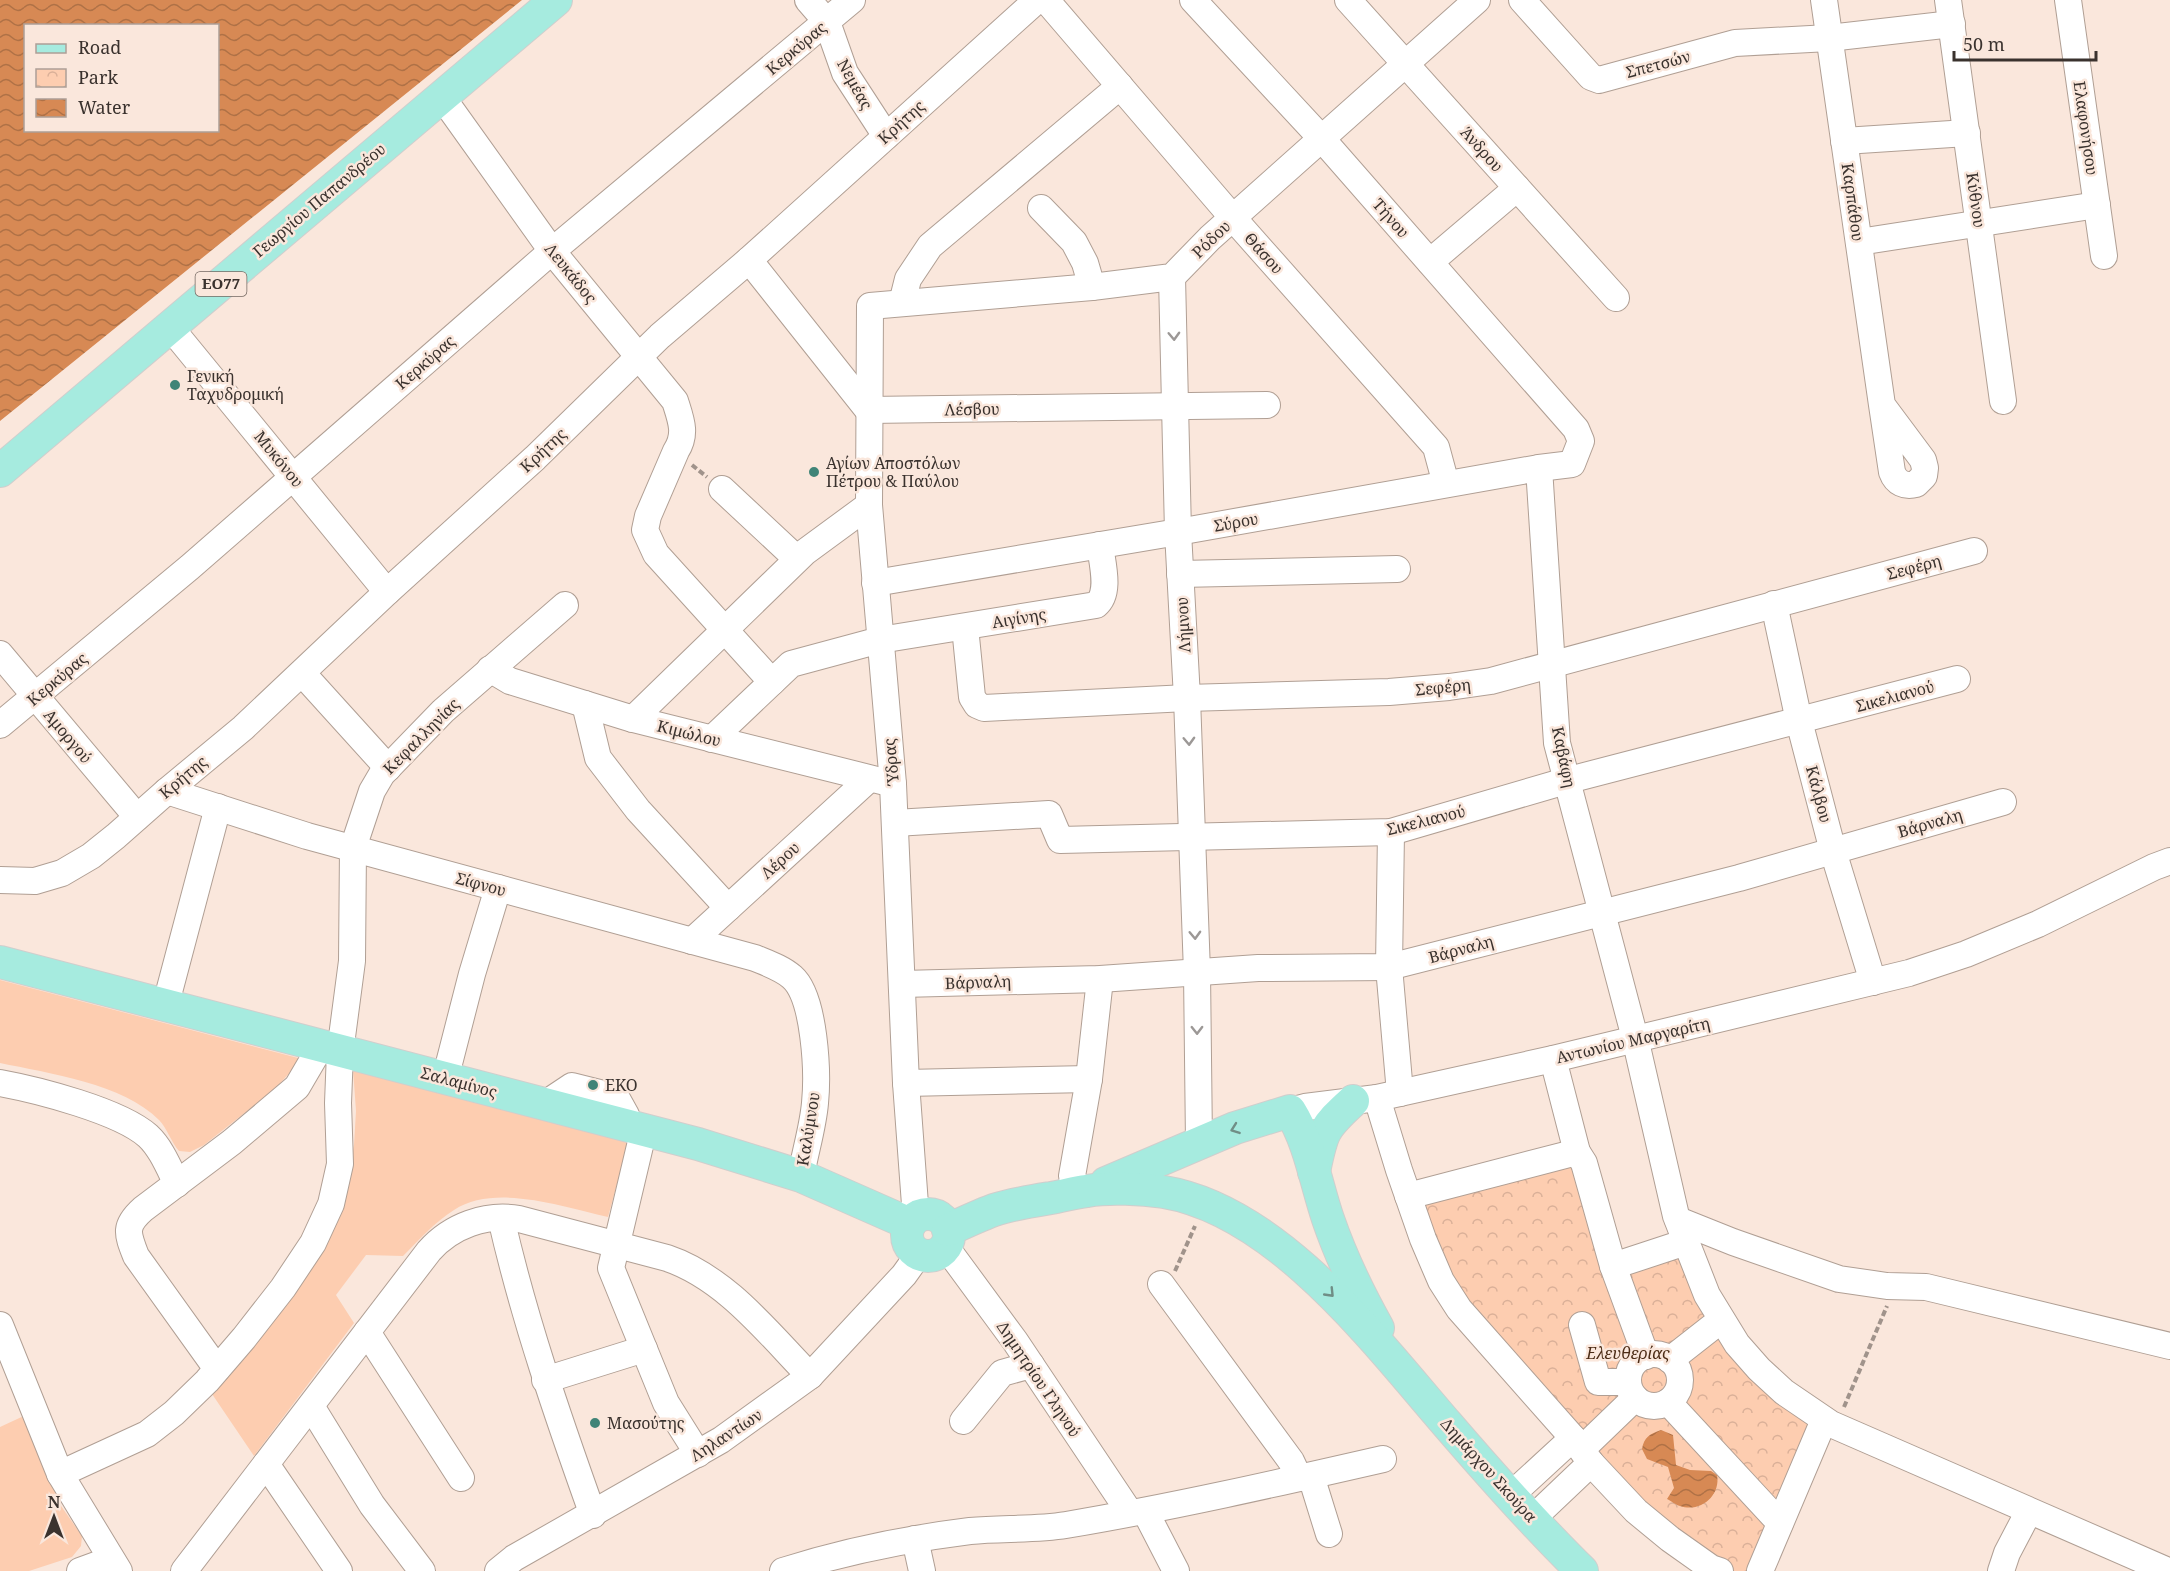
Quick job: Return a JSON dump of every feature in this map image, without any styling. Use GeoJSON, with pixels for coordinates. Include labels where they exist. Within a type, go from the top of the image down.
{"type":"FeatureCollection","features":[{"type":"Feature","properties":{"kind":"main road","name":"Γεωργίου Παπανδρέου"},"geometry":{"type":"LineString","coordinates":[[0,471],[556,0]]}},
{"type":"Feature","properties":{"kind":"main road","name":"Σαλαμίνος"},"geometry":{"type":"LineString","coordinates":[[0,962],[445,1079],[635,1122],[801,1176],[913,1221],[928,1214],[935,1216],[945,1224],[937,1244]]}},
{"type":"Feature","properties":{"kind":"main road"},"geometry":{"type":"LineString","coordinates":[[1314,1172],[1319,1148],[1328,1125],[1377,1097]]}},
{"type":"Feature","properties":{"kind":"main road"},"geometry":{"type":"LineString","coordinates":[[1290,1111],[1301,1134],[1329,1221],[1363,1300],[1399,1366]]}},
{"type":"Feature","properties":{"kind":"main road","name":"Αντωνίου Μαργαρίτη"},"geometry":{"type":"LineString","coordinates":[[1160,1178],[1199,1143],[1235,1128],[1290,1111]]}},
{"type":"Feature","properties":{"kind":"main road"},"geometry":{"type":"LineString","coordinates":[[937,1244],[994,1210],[1080,1183],[1145,1190],[1160,1178],[1254,1230],[1281,1250],[1325,1287],[1399,1366]]}},
{"type":"Feature","properties":{"kind":"main road"},"geometry":{"type":"LineString","coordinates":[[1281,1250],[1303,1253],[1318,1249],[1326,1235],[1329,1221]]}},
{"type":"Feature","properties":{"kind":"main road","name":"Δημάρχου Σκούρα"},"geometry":{"type":"LineString","coordinates":[[1399,1366],[1447,1424],[1582,1571]]}},
{"type":"Feature","properties":{"kind":"street","name":"Νεμέας"},"geometry":{"type":"LineString","coordinates":[[808,0],[827,22],[845,73],[886,136]]}},
{"type":"Feature","properties":{"kind":"street","name":"Κερκύρας"},"geometry":{"type":"LineString","coordinates":[[0,725],[36,697],[293,477],[552,251],[852,0]]}},
{"type":"Feature","properties":{"kind":"street","name":"Κρήτης"},"geometry":{"type":"LineString","coordinates":[[0,880],[35,881],[62,873],[92,856],[167,790],[243,728],[387,592],[535,458],[660,336],[749,260],[1037,0]]}},
{"type":"Feature","properties":{"kind":"street","name":"Θάσου"},"geometry":{"type":"LineString","coordinates":[[1046,0],[1233,218],[1436,447],[1446,484]]}},
{"type":"Feature","properties":{"kind":"street","name":"Τήνου"},"geometry":{"type":"LineString","coordinates":[[1192,0],[1322,139],[1576,429],[1581,441]]}},
{"type":"Feature","properties":{"kind":"street","name":"Άνδρου"},"geometry":{"type":"LineString","coordinates":[[1348,0],[1616,298]]}},
{"type":"Feature","properties":{"kind":"street","name":"Ρόδου"},"geometry":{"type":"LineString","coordinates":[[1172,277],[1233,218],[1477,0]]}},
{"type":"Feature","properties":{"kind":"street","name":"Σπετσών"},"geometry":{"type":"LineString","coordinates":[[1522,0],[1591,77],[1599,80],[1735,43],[1829,38]]}},
{"type":"Feature","properties":{"kind":"street","name":"Καρπάθου"},"geometry":{"type":"LineString","coordinates":[[1824,0],[1882,405],[1893,474],[1897,481],[1907,485],[1916,484],[1924,476],[1923,460],[1882,405]]}},
{"type":"Feature","properties":{"kind":"street","name":"Ελαφονήσου"},"geometry":{"type":"LineString","coordinates":[[2068,0],[2104,256]]}},
{"type":"Feature","properties":{"kind":"street"},"geometry":{"type":"LineString","coordinates":[[1829,38],[1950,12]]}},
{"type":"Feature","properties":{"kind":"street","name":"Κύθνου"},"geometry":{"type":"LineString","coordinates":[[1950,12],[2003,401]]}},
{"type":"Feature","properties":{"kind":"street"},"geometry":{"type":"LineString","coordinates":[[1120,86],[930,246],[908,279],[902,303],[1172,277]]}},
{"type":"Feature","properties":{"kind":"street","name":"Λευκάδος"},"geometry":{"type":"LineString","coordinates":[[442,97],[552,251],[675,401],[682,423],[682,441],[648,516],[645,530],[656,554],[772,682]]}},
{"type":"Feature","properties":{"kind":"street"},"geometry":{"type":"LineString","coordinates":[[1844,141],[1966,133]]}},
{"type":"Feature","properties":{"kind":"street"},"geometry":{"type":"LineString","coordinates":[[1430,262],[1517,188]]}},
{"type":"Feature","properties":{"kind":"street"},"geometry":{"type":"LineString","coordinates":[[1859,242],[2097,205]]}},
{"type":"Feature","properties":{"kind":"street"},"geometry":{"type":"LineString","coordinates":[[1041,207],[1074,242],[1085,263],[1092,286]]}},
{"type":"Feature","properties":{"kind":"street"},"geometry":{"type":"LineString","coordinates":[[749,260],[868,410]]}},
{"type":"Feature","properties":{"kind":"street","name":"Λήμνου"},"geometry":{"type":"LineString","coordinates":[[1172,277],[1178,532],[1187,698],[1197,972],[1199,1143]]}},
{"type":"Feature","properties":{"kind":"street","name":"Ύδρας"},"geometry":{"type":"LineString","coordinates":[[902,303],[870,306],[869,505],[880,640],[881,782],[895,823],[913,1221]]}},
{"type":"Feature","properties":{"kind":"street","name":"Μυκόνου"},"geometry":{"type":"LineString","coordinates":[[170,327],[387,592]]}},
{"type":"Feature","properties":{"kind":"street","name":"Λέσβου"},"geometry":{"type":"LineString","coordinates":[[868,410],[1267,405]]}},
{"type":"Feature","properties":{"kind":"street","name":"Σύρου"},"geometry":{"type":"LineString","coordinates":[[875,583],[1572,464],[1581,441]]}},
{"type":"Feature","properties":{"kind":"street"},"geometry":{"type":"LineString","coordinates":[[1890,456],[1913,446]]}},
{"type":"Feature","properties":{"kind":"street","name":"Καβάφη"},"geometry":{"type":"LineString","coordinates":[[1539,468],[1557,743],[1569,780],[1635,1038],[1662,1161],[1682,1231],[1700,1281],[1721,1320],[1737,1344],[1765,1375],[1790,1397],[1830,1424],[2029,1511],[2141,1566],[2168,1571]]}},
{"type":"Feature","properties":{"kind":"street"},"geometry":{"type":"LineString","coordinates":[[722,489],[797,559]]}},
{"type":"Feature","properties":{"kind":"street"},"geometry":{"type":"LineString","coordinates":[[633,719],[797,559],[869,505]]}},
{"type":"Feature","properties":{"kind":"street","name":"Αιγίνης"},"geometry":{"type":"LineString","coordinates":[[712,739],[791,664],[880,640],[1096,605],[1102,598],[1104,590],[1100,545]]}},
{"type":"Feature","properties":{"kind":"street","name":"Σεφέρη"},"geometry":{"type":"LineString","coordinates":[[965,627],[972,697],[977,705],[984,708],[1425,690],[1481,683],[1974,551]]}},
{"type":"Feature","properties":{"kind":"street"},"geometry":{"type":"LineString","coordinates":[[1180,574],[1397,569]]}},
{"type":"Feature","properties":{"kind":"street","name":"Κάλβου"},"geometry":{"type":"LineString","coordinates":[[1774,604],[1799,721],[1833,851],[1873,982]]}},
{"type":"Feature","properties":{"kind":"street","name":"Κεφαλληνίας"},"geometry":{"type":"LineString","coordinates":[[60,1474],[147,1434],[174,1413],[218,1369],[283,1288],[314,1243],[331,1204],[340,1164],[338,1102],[330,1049],[352,961],[353,849],[372,790],[388,768],[443,711],[566,605]]}},
{"type":"Feature","properties":{"kind":"street","name":"Αμοργού"},"geometry":{"type":"LineString","coordinates":[[0,654],[137,817]]}},
{"type":"Feature","properties":{"kind":"street","name":"Κιμώλου"},"geometry":{"type":"LineString","coordinates":[[490,669],[510,681],[633,719],[881,782]]}},
{"type":"Feature","properties":{"kind":"street"},"geometry":{"type":"LineString","coordinates":[[302,672],[388,768]]}},
{"type":"Feature","properties":{"kind":"street","name":"Σικελιανού"},"geometry":{"type":"LineString","coordinates":[[895,823],[1049,814],[1060,840],[1391,832],[1569,780],[1957,680]]}},
{"type":"Feature","properties":{"kind":"street"},"geometry":{"type":"LineString","coordinates":[[585,704],[598,758],[638,810],[728,908]]}},
{"type":"Feature","properties":{"kind":"street","name":"Λέρου"},"geometry":{"type":"LineString","coordinates":[[692,941],[728,908],[881,782]]}},
{"type":"Feature","properties":{"kind":"street","name":"Σίφνου"},"geometry":{"type":"LineString","coordinates":[[167,790],[307,836],[754,958],[779,968],[793,978]]}},
{"type":"Feature","properties":{"kind":"street","name":"Βάρναλη"},"geometry":{"type":"LineString","coordinates":[[902,984],[1100,978],[1258,968],[1389,967],[1739,878],[2003,802]]}},
{"type":"Feature","properties":{"kind":"street"},"geometry":{"type":"LineString","coordinates":[[165,1006],[218,807]]}},
{"type":"Feature","properties":{"kind":"street"},"geometry":{"type":"LineString","coordinates":[[1391,832],[1389,967],[1377,1097],[1398,1170],[1441,1281],[1459,1309],[1636,1511],[1670,1539],[1711,1568],[1720,1571]]}},
{"type":"Feature","properties":{"kind":"street","name":"Αντωνίου Μαργαρίτη"},"geometry":{"type":"LineString","coordinates":[[1290,1111],[1377,1097],[1553,1059],[1909,973],[1966,954],[2038,924],[2170,861]]}},
{"type":"Feature","properties":{"kind":"street"},"geometry":{"type":"LineString","coordinates":[[445,1079],[472,974],[498,888]]}},
{"type":"Feature","properties":{"kind":"street","name":"Καλύμνου"},"geometry":{"type":"LineString","coordinates":[[793,978],[803,993],[816,1056],[815,1103],[801,1176]]}},
{"type":"Feature","properties":{"kind":"street"},"geometry":{"type":"LineString","coordinates":[[1080,1183],[1100,978]]}},
{"type":"Feature","properties":{"kind":"street"},"geometry":{"type":"LineString","coordinates":[[218,1369],[136,1256],[128,1229],[132,1219],[232,1142],[297,1087],[330,1049]]}},
{"type":"Feature","properties":{"kind":"street"},"geometry":{"type":"LineString","coordinates":[[1553,1059],[1577,1152],[1584,1163],[1589,1204],[1613,1266],[1658,1358],[1679,1373],[1678,1389],[1668,1402],[1651,1406],[1642,1404],[1632,1390],[1629,1374],[1632,1365],[1658,1358],[1721,1320]]}},
{"type":"Feature","properties":{"kind":"street"},"geometry":{"type":"LineString","coordinates":[[906,1083],[1089,1079]]}},
{"type":"Feature","properties":{"kind":"street"},"geometry":{"type":"LineString","coordinates":[[0,1083],[56,1096],[101,1111],[133,1126],[149,1137],[166,1161],[177,1184]]}},
{"type":"Feature","properties":{"kind":"street"},"geometry":{"type":"LineString","coordinates":[[554,1098],[572,1086],[616,1097],[635,1122],[611,1268],[666,1403],[698,1454]]}},
{"type":"Feature","properties":{"kind":"street"},"geometry":{"type":"LineString","coordinates":[[1408,1196],[1577,1152]]}},
{"type":"Feature","properties":{"kind":"street"},"geometry":{"type":"LineString","coordinates":[[501,1218],[545,1380],[593,1515]]}},
{"type":"Feature","properties":{"kind":"street"},"geometry":{"type":"LineString","coordinates":[[184,1571],[429,1251],[453,1231],[470,1223],[501,1218],[519,1219],[672,1260],[709,1278],[752,1317],[810,1376]]}},
{"type":"Feature","properties":{"kind":"street"},"geometry":{"type":"LineString","coordinates":[[1613,1266],[1682,1231],[1733,1242],[1839,1279],[1895,1287],[1926,1287],[2170,1346]]}},
{"type":"Feature","properties":{"kind":"street","name":"Δημητρίου Γληνού"},"geometry":{"type":"LineString","coordinates":[[937,1244],[951,1254],[1138,1512],[1176,1571]]}},
{"type":"Feature","properties":{"kind":"street","name":"Ληλαντίων"},"geometry":{"type":"LineString","coordinates":[[498,1571],[514,1558],[593,1515],[730,1434],[810,1376],[904,1275],[937,1244]]}},
{"type":"Feature","properties":{"kind":"street"},"geometry":{"type":"LineString","coordinates":[[1164,1288],[1305,1477],[1329,1534]]}},
{"type":"Feature","properties":{"kind":"street"},"geometry":{"type":"LineString","coordinates":[[0,1325],[60,1474],[115,1565],[80,1571]]}},
{"type":"Feature","properties":{"kind":"street"},"geometry":{"type":"LineString","coordinates":[[1582,1325],[1598,1382],[1632,1390]]}},
{"type":"Feature","properties":{"kind":"street"},"geometry":{"type":"LineString","coordinates":[[368,1332],[461,1478]]}},
{"type":"Feature","properties":{"kind":"street"},"geometry":{"type":"LineString","coordinates":[[545,1380],[644,1349]]}},
{"type":"Feature","properties":{"kind":"street"},"geometry":{"type":"LineString","coordinates":[[963,1421],[1002,1373],[1031,1365]]}},
{"type":"Feature","properties":{"kind":"street"},"geometry":{"type":"LineString","coordinates":[[1532,1519],[1582,1450],[1632,1390]]}},
{"type":"Feature","properties":{"kind":"street"},"geometry":{"type":"LineString","coordinates":[[1668,1402],[1780,1522]]}},
{"type":"Feature","properties":{"kind":"street"},"geometry":{"type":"LineString","coordinates":[[310,1406],[372,1504],[422,1571]]}},
{"type":"Feature","properties":{"kind":"street"},"geometry":{"type":"LineString","coordinates":[[1760,1571],[1780,1522],[1830,1424]]}},
{"type":"Feature","properties":{"kind":"street"},"geometry":{"type":"LineString","coordinates":[[1511,1495],[1582,1450]]}},
{"type":"Feature","properties":{"kind":"street"},"geometry":{"type":"LineString","coordinates":[[783,1571],[837,1554],[915,1539],[972,1531],[1063,1526],[1208,1499],[1383,1459]]}},
{"type":"Feature","properties":{"kind":"street"},"geometry":{"type":"LineString","coordinates":[[266,1464],[339,1571]]}},
{"type":"Feature","properties":{"kind":"street"},"geometry":{"type":"LineString","coordinates":[[2001,1571],[2007,1553],[2029,1511]]}},
{"type":"Feature","properties":{"kind":"street"},"geometry":{"type":"LineString","coordinates":[[915,1539],[922,1571]]}},
{"type":"Feature","properties":{"kind":"path"},"geometry":{"type":"LineString","coordinates":[[676,451],[722,489]]}},
{"type":"Feature","properties":{"kind":"path"},"geometry":{"type":"LineString","coordinates":[[1164,1288],[1204,1204]]}},
{"type":"Feature","properties":{"kind":"path"},"geometry":{"type":"LineString","coordinates":[[1830,1424],[1895,1287]]}},
{"type":"Feature","properties":{"kind":"green space"},"geometry":{"type":"Polygon","coordinates":[[[0,980],[302,1059],[275,1089],[204,1145],[190,1152],[179,1151],[159,1120],[126,1097],[62,1076],[0,1063],[0,980]]]}},
{"type":"Feature","properties":{"kind":"green space"},"geometry":{"type":"Polygon","coordinates":[[[353,1069],[629,1140],[608,1217],[551,1203],[489,1198],[471,1202],[454,1210],[403,1256],[366,1255],[336,1295],[354,1323],[254,1456],[210,1391],[287,1305],[304,1278],[347,1180],[354,1145],[356,1111],[353,1069]]]}},
{"type":"Feature","properties":{"kind":"green space","name":"Ελευθερίας"},"geometry":{"type":"Polygon","coordinates":[[[1577,1152],[1618,1256],[1683,1234],[1707,1295],[1818,1417],[1760,1571],[1720,1571],[1670,1539],[1459,1309],[1408,1196],[1577,1152]]]}},
{"type":"Feature","properties":{"kind":"green space"},"geometry":{"type":"Polygon","coordinates":[[[28,1414],[57,1487],[59,1503],[82,1536],[81,1546],[72,1557],[29,1571],[0,1571],[0,1427],[28,1414]]]}},
{"type":"Feature","properties":{"kind":"water"},"geometry":{"type":"Polygon","coordinates":[[[0,0],[522,0],[0,421],[0,0]]]}},
{"type":"Feature","properties":{"kind":"water"},"geometry":{"type":"Polygon","coordinates":[[[1661,1430],[1673,1435],[1676,1465],[1690,1470],[1711,1471],[1717,1475],[1716,1490],[1702,1505],[1687,1508],[1667,1499],[1674,1488],[1668,1467],[1647,1459],[1642,1449],[1648,1436],[1661,1430]]]}},
{"type":"Feature","properties":{"kind":"place","name":"Γενική Ταχυδρομική"},"geometry":{"type":"Point","coordinates":[175,385]}},
{"type":"Feature","properties":{"kind":"place","name":"Αγίων Αποστόλων Πέτρου & Παύλου"},"geometry":{"type":"Point","coordinates":[814,472]}},
{"type":"Feature","properties":{"kind":"place","name":"EKO"},"geometry":{"type":"Point","coordinates":[593,1085]}},
{"type":"Feature","properties":{"kind":"place","name":"Μασούτης"},"geometry":{"type":"Point","coordinates":[595,1423]}}]}
